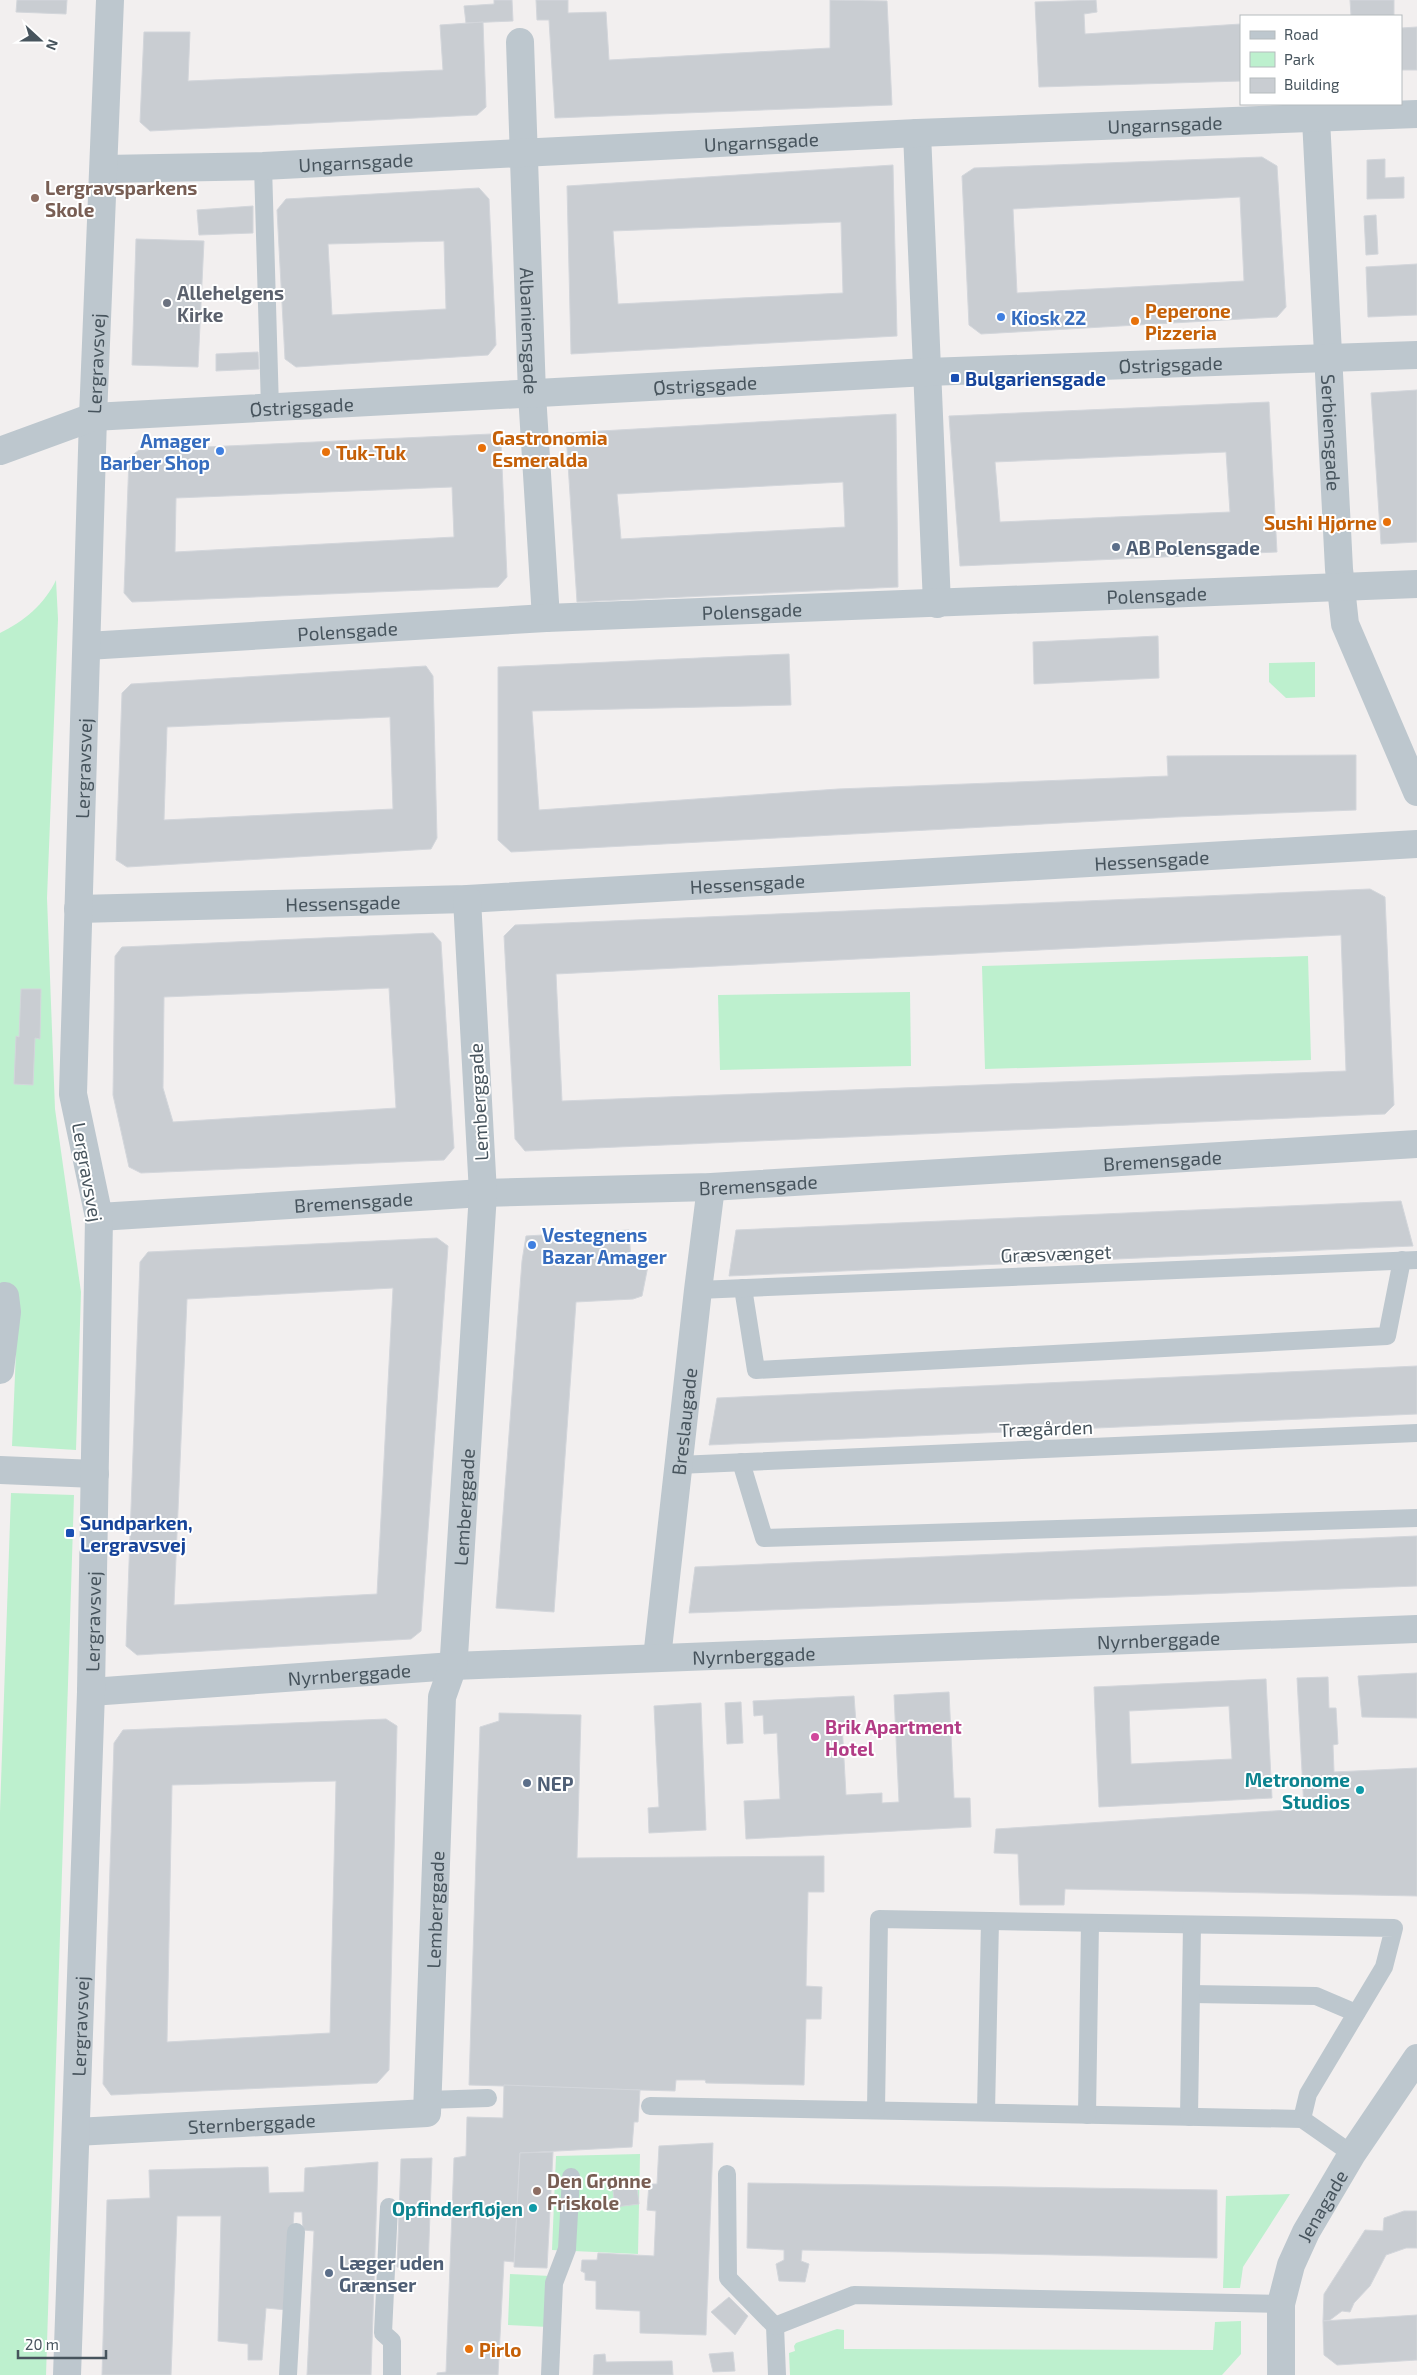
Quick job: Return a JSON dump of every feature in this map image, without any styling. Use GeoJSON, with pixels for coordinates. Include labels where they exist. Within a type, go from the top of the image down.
{"type":"FeatureCollection","features":[{"type":"Feature","properties":{"kind":"street","name":"Lergravsvej"},"geometry":{"type":"LineString","coordinates":[[66,2375],[91,1692],[99,1218],[73,1094],[93,417],[110,0]]}},
{"type":"Feature","properties":{"kind":"street","name":"Albaniensgade"},"geometry":{"type":"LineString","coordinates":[[520,42],[532,394],[546,618]]}},
{"type":"Feature","properties":{"kind":"street","name":"Ungarnsgade"},"geometry":{"type":"LineString","coordinates":[[104,169],[263,166],[1327,113],[1417,114]]}},
{"type":"Feature","properties":{"kind":"street","name":"Serbiensgade"},"geometry":{"type":"LineString","coordinates":[[1327,113],[1327,359],[1340,587],[1345,624],[1417,792]]}},
{"type":"Feature","properties":{"kind":"street"},"geometry":{"type":"LineString","coordinates":[[917,133],[937,604]]}},
{"type":"Feature","properties":{"kind":"street","name":"Østrigsgade"},"geometry":{"type":"LineString","coordinates":[[0,451],[93,417],[927,372],[1417,355]]}},
{"type":"Feature","properties":{"kind":"street","name":"Polensgade"},"geometry":{"type":"LineString","coordinates":[[87,646],[546,618],[1417,584]]}},
{"type":"Feature","properties":{"kind":"street","name":"Hessensgade"},"geometry":{"type":"LineString","coordinates":[[78,909],[467,899],[1417,844]]}},
{"type":"Feature","properties":{"kind":"street","name":"Lemberggade"},"geometry":{"type":"LineString","coordinates":[[427,2106],[442,1697],[453,1666],[483,1193],[467,899]]}},
{"type":"Feature","properties":{"kind":"street","name":"Bremensgade"},"geometry":{"type":"LineString","coordinates":[[99,1218],[483,1193],[711,1187],[1417,1144]]}},
{"type":"Feature","properties":{"kind":"street","name":"Breslaugade"},"geometry":{"type":"LineString","coordinates":[[657,1658],[711,1187]]}},
{"type":"Feature","properties":{"kind":"street"},"geometry":{"type":"LineString","coordinates":[[0,1370],[7,1312],[5,1296]]}},
{"type":"Feature","properties":{"kind":"street"},"geometry":{"type":"LineString","coordinates":[[0,1470],[95,1474]]}},
{"type":"Feature","properties":{"kind":"street","name":"Nyrnberggade"},"geometry":{"type":"LineString","coordinates":[[91,1692],[453,1666],[1417,1629]]}},
{"type":"Feature","properties":{"kind":"street","name":"Jenagade"},"geometry":{"type":"LineString","coordinates":[[1280,2375],[1281,2304],[1291,2266],[1306,2232],[1352,2154],[1417,2058]]}},
{"type":"Feature","properties":{"kind":"street","name":"Sternberggade"},"geometry":{"type":"LineString","coordinates":[[76,2132],[427,2106]]}},
{"type":"Feature","properties":{"kind":"lane"},"geometry":{"type":"LineString","coordinates":[[263,166],[270,408]]}},
{"type":"Feature","properties":{"kind":"lane"},"geometry":{"type":"LineString","coordinates":[[743,1288],[756,1370],[1388,1336],[1409,1260]]}},
{"type":"Feature","properties":{"kind":"lane","name":"Græsvænget"},"geometry":{"type":"LineString","coordinates":[[698,1290],[1409,1260]]}},
{"type":"Feature","properties":{"kind":"lane","name":"Trægården"},"geometry":{"type":"LineString","coordinates":[[678,1464],[1417,1433]]}},
{"type":"Feature","properties":{"kind":"lane"},"geometry":{"type":"LineString","coordinates":[[741,1462],[764,1538],[1417,1518]]}},
{"type":"Feature","properties":{"kind":"lane"},"geometry":{"type":"LineString","coordinates":[[876,2110],[879,1919],[1394,1928],[1384,1967],[1308,2094],[1302,2119]]}},
{"type":"Feature","properties":{"kind":"lane"},"geometry":{"type":"LineString","coordinates":[[986,2112],[990,1921]]}},
{"type":"Feature","properties":{"kind":"lane"},"geometry":{"type":"LineString","coordinates":[[1087,2115],[1090,1923]]}},
{"type":"Feature","properties":{"kind":"lane"},"geometry":{"type":"LineString","coordinates":[[1189,2117],[1192,1925]]}},
{"type":"Feature","properties":{"kind":"lane"},"geometry":{"type":"LineString","coordinates":[[1191,1994],[1316,1996],[1356,2013]]}},
{"type":"Feature","properties":{"kind":"lane"},"geometry":{"type":"LineString","coordinates":[[427,2106],[488,2098]]}},
{"type":"Feature","properties":{"kind":"lane"},"geometry":{"type":"LineString","coordinates":[[650,2106],[1302,2119],[1352,2154]]}},
{"type":"Feature","properties":{"kind":"lane"},"geometry":{"type":"LineString","coordinates":[[727,2174],[728,2278],[775,2326],[777,2375]]}},
{"type":"Feature","properties":{"kind":"lane"},"geometry":{"type":"LineString","coordinates":[[550,2375],[554,2283],[567,2250],[571,2177]]}},
{"type":"Feature","properties":{"kind":"lane"},"geometry":{"type":"LineString","coordinates":[[389,2208],[383,2333],[392,2341],[392,2375]]}},
{"type":"Feature","properties":{"kind":"lane"},"geometry":{"type":"LineString","coordinates":[[288,2375],[296,2232]]}},
{"type":"Feature","properties":{"kind":"lane"},"geometry":{"type":"LineString","coordinates":[[775,2326],[854,2295],[1281,2304]]}},
{"type":"Feature","properties":{"kind":"green space"},"geometry":{"type":"Polygon","coordinates":[[[56,580],[58,619],[47,898],[55,1109],[81,1292],[76,1450],[12,1446],[18,1304],[0,1290],[0,633],[25,618],[40,604],[56,580]]]}},
{"type":"Feature","properties":{"kind":"green space"},"geometry":{"type":"Polygon","coordinates":[[[1315,662],[1315,697],[1286,698],[1269,682],[1269,663],[1315,662]]]}},
{"type":"Feature","properties":{"kind":"green space"},"geometry":{"type":"Polygon","coordinates":[[[1308,956],[1311,1060],[985,1069],[982,966],[1308,956]]]}},
{"type":"Feature","properties":{"kind":"green space"},"geometry":{"type":"Polygon","coordinates":[[[910,992],[911,1066],[720,1070],[718,995],[910,992]]]}},
{"type":"Feature","properties":{"kind":"green space"},"geometry":{"type":"Polygon","coordinates":[[[11,1493],[74,1495],[46,2375],[0,2375],[0,1812],[11,1493]]]}},
{"type":"Feature","properties":{"kind":"green space"},"geometry":{"type":"Polygon","coordinates":[[[640,2154],[638,2254],[552,2250],[556,2156],[640,2154]]]}},
{"type":"Feature","properties":{"kind":"green space"},"geometry":{"type":"Polygon","coordinates":[[[1290,2194],[1243,2267],[1240,2288],[1223,2288],[1226,2196],[1290,2194]]]}},
{"type":"Feature","properties":{"kind":"green space"},"geometry":{"type":"Polygon","coordinates":[[[510,2274],[550,2276],[548,2327],[508,2325],[510,2274]]]}},
{"type":"Feature","properties":{"kind":"green space"},"geometry":{"type":"Polygon","coordinates":[[[1241,2321],[1241,2354],[1222,2375],[790,2375],[789,2353],[795,2351],[794,2346],[796,2343],[837,2329],[844,2330],[844,2349],[1213,2350],[1215,2322],[1241,2321]]]}},
{"type":"Feature","properties":{"kind":"building"},"geometry":{"type":"Polygon","coordinates":[[[17,0],[67,0],[66,14],[16,12],[17,0]]]}},
{"type":"Feature","properties":{"kind":"building"},"geometry":{"type":"Polygon","coordinates":[[[494,0],[512,0],[513,21],[466,23],[464,6],[494,4],[494,0]]]}},
{"type":"Feature","properties":{"kind":"building"},"geometry":{"type":"Polygon","coordinates":[[[536,0],[568,0],[568,13],[606,12],[609,60],[830,48],[830,0],[887,1],[892,105],[555,118],[549,20],[537,20],[536,0]]]}},
{"type":"Feature","properties":{"kind":"building"},"geometry":{"type":"Polygon","coordinates":[[[1096,0],[1097,12],[1084,14],[1085,34],[1240,24],[1240,81],[1039,87],[1035,2],[1096,0]]]}},
{"type":"Feature","properties":{"kind":"building"},"geometry":{"type":"Polygon","coordinates":[[[1350,0],[1394,0],[1394,15],[1351,15],[1350,0]]]}},
{"type":"Feature","properties":{"kind":"building"},"geometry":{"type":"Polygon","coordinates":[[[483,22],[486,107],[477,115],[150,131],[140,122],[144,32],[190,32],[188,81],[443,70],[440,25],[483,22]]]}},
{"type":"Feature","properties":{"kind":"building"},"geometry":{"type":"Polygon","coordinates":[[[1417,27],[1417,70],[1402,70],[1402,28],[1417,27]]]}},
{"type":"Feature","properties":{"kind":"building"},"geometry":{"type":"Polygon","coordinates":[[[1262,157],[1277,166],[1286,307],[1277,317],[981,334],[969,325],[962,176],[974,168],[1262,157]],[[1240,197],[1013,209],[1017,293],[1244,281],[1240,197]]]}},
{"type":"Feature","properties":{"kind":"building"},"geometry":{"type":"Polygon","coordinates":[[[1385,159],[1385,178],[1404,177],[1404,198],[1367,199],[1367,160],[1385,159]]]}},
{"type":"Feature","properties":{"kind":"building"},"geometry":{"type":"Polygon","coordinates":[[[893,165],[897,336],[571,354],[567,186],[893,165]],[[841,222],[613,231],[618,304],[843,293],[841,222]]]}},
{"type":"Feature","properties":{"kind":"building"},"geometry":{"type":"Polygon","coordinates":[[[479,188],[489,199],[496,345],[488,355],[296,367],[285,359],[277,210],[286,199],[479,188]],[[444,241],[328,244],[332,315],[446,309],[444,241]]]}},
{"type":"Feature","properties":{"kind":"building"},"geometry":{"type":"Polygon","coordinates":[[[253,206],[253,233],[199,235],[197,210],[253,206]]]}},
{"type":"Feature","properties":{"kind":"building"},"geometry":{"type":"Polygon","coordinates":[[[1376,215],[1378,254],[1366,255],[1364,216],[1376,215]]]}},
{"type":"Feature","properties":{"kind":"building","name":"Allehelgens Kirke"},"geometry":{"type":"Polygon","coordinates":[[[136,239],[204,241],[198,367],[132,365],[136,239]]]}},
{"type":"Feature","properties":{"kind":"building"},"geometry":{"type":"Polygon","coordinates":[[[1417,264],[1417,315],[1368,317],[1366,267],[1417,264]]]}},
{"type":"Feature","properties":{"kind":"building"},"geometry":{"type":"Polygon","coordinates":[[[258,352],[259,369],[216,371],[216,354],[258,352]]]}},
{"type":"Feature","properties":{"kind":"building"},"geometry":{"type":"Polygon","coordinates":[[[1417,390],[1417,542],[1381,544],[1371,393],[1417,390]]]}},
{"type":"Feature","properties":{"kind":"building"},"geometry":{"type":"Polygon","coordinates":[[[1269,402],[1277,552],[960,566],[949,416],[1269,402]],[[1226,452],[995,462],[1000,522],[1230,512],[1226,452]]]}},
{"type":"Feature","properties":{"kind":"building"},"geometry":{"type":"Polygon","coordinates":[[[896,414],[898,587],[577,602],[566,433],[896,414]],[[843,482],[617,494],[621,539],[845,527],[843,482]]]}},
{"type":"Feature","properties":{"kind":"building"},"geometry":{"type":"Polygon","coordinates":[[[491,434],[501,443],[507,577],[498,587],[132,602],[124,593],[129,458],[139,450],[491,434]],[[452,487],[176,498],[175,552],[454,537],[452,487]]]}},
{"type":"Feature","properties":{"kind":"building"},"geometry":{"type":"Polygon","coordinates":[[[1158,636],[1159,678],[1034,684],[1033,642],[1158,636]]]}},
{"type":"Feature","properties":{"kind":"building"},"geometry":{"type":"Polygon","coordinates":[[[789,654],[791,705],[532,711],[539,810],[838,789],[1168,776],[1167,756],[1356,755],[1356,810],[1175,817],[511,852],[498,840],[498,667],[789,654]]]}},
{"type":"Feature","properties":{"kind":"building"},"geometry":{"type":"Polygon","coordinates":[[[426,666],[433,676],[437,838],[431,849],[127,867],[116,860],[122,693],[131,684],[426,666]],[[390,717],[167,727],[164,820],[393,809],[390,717]]]}},
{"type":"Feature","properties":{"kind":"building"},"geometry":{"type":"Polygon","coordinates":[[[1370,889],[1385,897],[1394,1105],[1385,1114],[525,1151],[515,1139],[504,936],[515,925],[1370,889]],[[1341,935],[556,974],[562,1101],[1346,1071],[1341,935]]]}},
{"type":"Feature","properties":{"kind":"building"},"geometry":{"type":"Polygon","coordinates":[[[433,933],[441,942],[454,1148],[444,1160],[141,1173],[129,1167],[113,1095],[115,956],[122,947],[433,933]],[[389,988],[164,997],[163,1088],[173,1122],[396,1108],[389,988]]]}},
{"type":"Feature","properties":{"kind":"building"},"geometry":{"type":"Polygon","coordinates":[[[21,989],[41,989],[40,1039],[35,1038],[33,1085],[14,1084],[16,1036],[19,1037],[21,989]]]}},
{"type":"Feature","properties":{"kind":"building"},"geometry":{"type":"Polygon","coordinates":[[[1401,1201],[1413,1246],[729,1276],[736,1230],[1401,1201]]]}},
{"type":"Feature","properties":{"kind":"building"},"geometry":{"type":"Polygon","coordinates":[[[629,1230],[631,1262],[648,1266],[642,1296],[633,1299],[576,1302],[554,1612],[496,1608],[522,1261],[526,1236],[629,1230]]]}},
{"type":"Feature","properties":{"kind":"building"},"geometry":{"type":"Polygon","coordinates":[[[437,1238],[448,1246],[421,1631],[411,1639],[137,1655],[126,1646],[140,1262],[148,1252],[437,1238]],[[393,1288],[187,1299],[174,1605],[377,1594],[393,1288]]]}},
{"type":"Feature","properties":{"kind":"building"},"geometry":{"type":"Polygon","coordinates":[[[1417,1366],[1417,1414],[709,1445],[717,1398],[1417,1366]]]}},
{"type":"Feature","properties":{"kind":"building"},"geometry":{"type":"Polygon","coordinates":[[[1417,1536],[1417,1586],[689,1613],[695,1567],[1417,1536]]]}},
{"type":"Feature","properties":{"kind":"building","name":"Metronome Studios"},"geometry":{"type":"Polygon","coordinates":[[[1417,1673],[1417,1718],[1362,1717],[1358,1676],[1417,1673]]]}},
{"type":"Feature","properties":{"kind":"building","name":"Metronome Studios"},"geometry":{"type":"Polygon","coordinates":[[[1328,1677],[1329,1708],[1336,1708],[1338,1744],[1333,1745],[1334,1772],[1417,1768],[1417,1896],[1065,1889],[1064,1905],[1020,1905],[1018,1854],[994,1853],[996,1829],[1304,1809],[1297,1678],[1328,1677]]]}},
{"type":"Feature","properties":{"kind":"building"},"geometry":{"type":"Polygon","coordinates":[[[1266,1679],[1272,1798],[1099,1807],[1094,1687],[1266,1679]],[[1229,1706],[1129,1711],[1131,1764],[1232,1759],[1229,1706]]]}},
{"type":"Feature","properties":{"kind":"building"},"geometry":{"type":"Polygon","coordinates":[[[949,1692],[954,1798],[970,1798],[971,1827],[746,1839],[744,1801],[780,1799],[777,1733],[764,1734],[763,1715],[754,1716],[753,1701],[854,1696],[856,1723],[842,1723],[846,1795],[882,1793],[882,1803],[899,1802],[894,1695],[949,1692]]]}},
{"type":"Feature","properties":{"kind":"building"},"geometry":{"type":"Polygon","coordinates":[[[741,1702],[743,1743],[727,1744],[725,1703],[741,1702]]]}},
{"type":"Feature","properties":{"kind":"building"},"geometry":{"type":"Polygon","coordinates":[[[701,1703],[706,1830],[649,1833],[648,1808],[659,1807],[654,1706],[701,1703]]]}},
{"type":"Feature","properties":{"kind":"building"},"geometry":{"type":"Polygon","coordinates":[[[499,1713],[581,1715],[577,1858],[824,1856],[824,1892],[808,1892],[806,1986],[822,1987],[821,2019],[806,2019],[804,2085],[706,2083],[705,2080],[676,2080],[675,2091],[469,2085],[480,1727],[499,1721],[499,1713]]]}},
{"type":"Feature","properties":{"kind":"building"},"geometry":{"type":"Polygon","coordinates":[[[386,1719],[397,1726],[389,2070],[377,2083],[111,2095],[103,2084],[114,1743],[123,1730],[386,1719]],[[336,1781],[172,1785],[167,2042],[330,2033],[336,1781]]]}},
{"type":"Feature","properties":{"kind":"building"},"geometry":{"type":"Polygon","coordinates":[[[504,2085],[640,2090],[638,2122],[634,2122],[632,2147],[520,2153],[514,2262],[504,2261],[498,2375],[437,2375],[437,2373],[446,2372],[454,2158],[466,2156],[467,2117],[503,2118],[504,2085]]]}},
{"type":"Feature","properties":{"kind":"building"},"geometry":{"type":"Polygon","coordinates":[[[713,2143],[706,2335],[640,2333],[640,2311],[596,2309],[596,2281],[585,2280],[585,2273],[581,2271],[582,2260],[597,2260],[598,2253],[654,2256],[656,2211],[647,2210],[649,2184],[657,2184],[659,2146],[713,2143]]]}},
{"type":"Feature","properties":{"kind":"building","name":"Opfinderfløjen"},"geometry":{"type":"Polygon","coordinates":[[[553,2152],[547,2268],[514,2267],[520,2153],[553,2152]]]}},
{"type":"Feature","properties":{"kind":"building"},"geometry":{"type":"Polygon","coordinates":[[[432,2158],[428,2269],[397,2267],[401,2159],[432,2158]]]}},
{"type":"Feature","properties":{"kind":"building"},"geometry":{"type":"Polygon","coordinates":[[[378,2162],[371,2375],[307,2375],[314,2231],[303,2230],[302,2212],[294,2212],[287,2310],[266,2308],[262,2360],[248,2360],[248,2344],[218,2341],[221,2216],[177,2216],[171,2375],[102,2375],[107,2200],[150,2198],[149,2170],[268,2167],[269,2193],[304,2192],[305,2168],[378,2162]]]}},
{"type":"Feature","properties":{"kind":"building"},"geometry":{"type":"Polygon","coordinates":[[[636,2179],[639,2204],[615,2207],[612,2182],[636,2179]]]}},
{"type":"Feature","properties":{"kind":"building"},"geometry":{"type":"Polygon","coordinates":[[[748,2183],[1217,2190],[1217,2258],[802,2250],[801,2261],[809,2264],[805,2282],[779,2281],[776,2264],[784,2260],[784,2250],[747,2248],[748,2183]]]}},
{"type":"Feature","properties":{"kind":"building"},"geometry":{"type":"Polygon","coordinates":[[[1404,2211],[1417,2211],[1417,2248],[1406,2248],[1386,2255],[1370,2286],[1354,2303],[1350,2312],[1342,2311],[1330,2320],[1323,2321],[1324,2294],[1365,2230],[1383,2231],[1384,2218],[1404,2211]]]}},
{"type":"Feature","properties":{"kind":"building"},"geometry":{"type":"Polygon","coordinates":[[[729,2297],[748,2316],[735,2335],[711,2312],[729,2297]]]}},
{"type":"Feature","properties":{"kind":"building"},"geometry":{"type":"Polygon","coordinates":[[[1417,2315],[1417,2360],[1337,2365],[1324,2355],[1323,2321],[1417,2315]]]}},
{"type":"Feature","properties":{"kind":"building"},"geometry":{"type":"Polygon","coordinates":[[[733,2352],[735,2371],[713,2372],[709,2354],[733,2352]]]}},
{"type":"Feature","properties":{"kind":"building"},"geometry":{"type":"Polygon","coordinates":[[[605,2354],[606,2362],[672,2361],[673,2375],[593,2375],[594,2355],[605,2354]]]}},
{"type":"Feature","properties":{"kind":"place","name":"Lergravsparkens Skole"},"geometry":{"type":"Point","coordinates":[35,198]}},
{"type":"Feature","properties":{"kind":"place","name":"Allehelgens Kirke"},"geometry":{"type":"Point","coordinates":[167,303]}},
{"type":"Feature","properties":{"kind":"place","name":"Kiosk 22"},"geometry":{"type":"Point","coordinates":[1001,317]}},
{"type":"Feature","properties":{"kind":"place","name":"Peperone Pizzeria"},"geometry":{"type":"Point","coordinates":[1135,321]}},
{"type":"Feature","properties":{"kind":"place","name":"Bulgariensgade"},"geometry":{"type":"Point","coordinates":[955,378]}},
{"type":"Feature","properties":{"kind":"place","name":"Gastronomia Esmeralda"},"geometry":{"type":"Point","coordinates":[482,448]}},
{"type":"Feature","properties":{"kind":"place","name":"Amager Barber Shop"},"geometry":{"type":"Point","coordinates":[220,451]}},
{"type":"Feature","properties":{"kind":"place","name":"Tuk-Tuk"},"geometry":{"type":"Point","coordinates":[326,452]}},
{"type":"Feature","properties":{"kind":"place","name":"Sushi Hjørne"},"geometry":{"type":"Point","coordinates":[1387,522]}},
{"type":"Feature","properties":{"kind":"place","name":"AB Polensgade"},"geometry":{"type":"Point","coordinates":[1116,547]}},
{"type":"Feature","properties":{"kind":"place","name":"Vestegnens Bazar Amager"},"geometry":{"type":"Point","coordinates":[532,1245]}},
{"type":"Feature","properties":{"kind":"place","name":"Sundparken, Lergravsvej"},"geometry":{"type":"Point","coordinates":[70,1533]}},
{"type":"Feature","properties":{"kind":"place","name":"Brik Apartment Hotel"},"geometry":{"type":"Point","coordinates":[815,1737]}},
{"type":"Feature","properties":{"kind":"place","name":"NEP"},"geometry":{"type":"Point","coordinates":[527,1783]}},
{"type":"Feature","properties":{"kind":"place","name":"Metronome Studios"},"geometry":{"type":"Point","coordinates":[1360,1790]}},
{"type":"Feature","properties":{"kind":"place","name":"Den Grønne Friskole"},"geometry":{"type":"Point","coordinates":[537,2191]}},
{"type":"Feature","properties":{"kind":"place","name":"Opfinderfløjen"},"geometry":{"type":"Point","coordinates":[533,2208]}},
{"type":"Feature","properties":{"kind":"place","name":"Læger uden Grænser"},"geometry":{"type":"Point","coordinates":[329,2273]}},
{"type":"Feature","properties":{"kind":"place","name":"Pirlo"},"geometry":{"type":"Point","coordinates":[469,2349]}}]}
